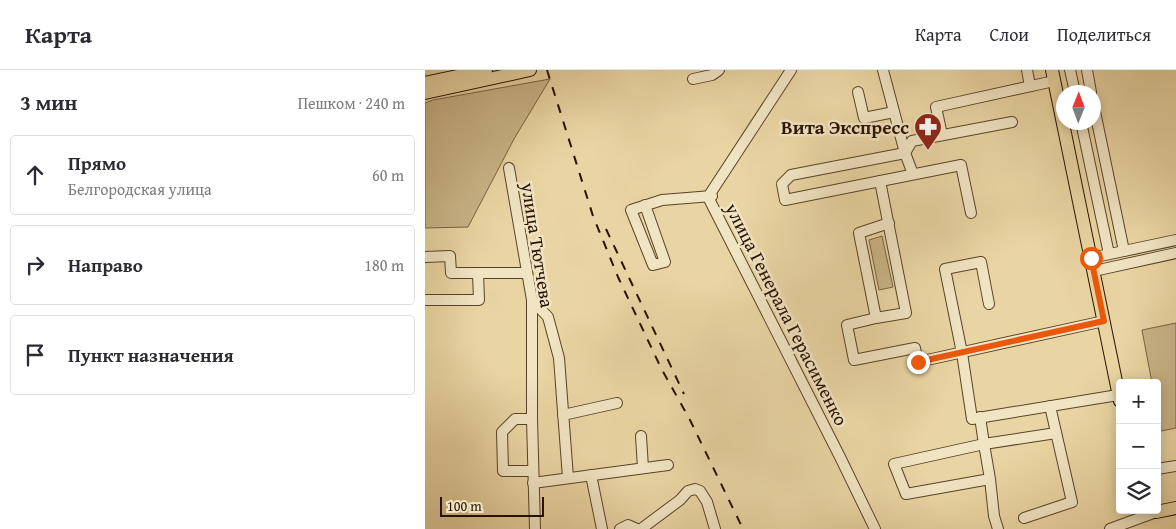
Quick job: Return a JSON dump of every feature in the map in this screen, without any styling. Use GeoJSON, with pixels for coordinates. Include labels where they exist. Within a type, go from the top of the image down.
{"type":"FeatureCollection","features":[{"type":"Feature","properties":{"kind":"main road"},"geometry":{"type":"LineString","coordinates":[[425,83],[486,70]]}},
{"type":"Feature","properties":{"kind":"main road"},"geometry":{"type":"LineString","coordinates":[[425,93],[530,70]]}},
{"type":"Feature","properties":{"kind":"main road"},"geometry":{"type":"LineString","coordinates":[[1053,76],[1116,383]]}},
{"type":"Feature","properties":{"kind":"main road"},"geometry":{"type":"LineString","coordinates":[[1161,510],[1176,508]]}},
{"type":"Feature","properties":{"kind":"street"},"geometry":{"type":"LineString","coordinates":[[693,79],[712,75],[719,70]]}},
{"type":"Feature","properties":{"kind":"street","name":"улица Генерала Герасименко"},"geometry":{"type":"LineString","coordinates":[[791,70],[711,196],[875,529]]}},
{"type":"Feature","properties":{"kind":"street"},"geometry":{"type":"LineString","coordinates":[[883,70],[905,153],[913,174]]}},
{"type":"Feature","properties":{"kind":"street"},"geometry":{"type":"LineString","coordinates":[[1027,70],[1030,86]]}},
{"type":"Feature","properties":{"kind":"street"},"geometry":{"type":"LineString","coordinates":[[1070,70],[1073,85]]}},
{"type":"Feature","properties":{"kind":"street"},"geometry":{"type":"LineString","coordinates":[[1087,70],[1090,85]]}},
{"type":"Feature","properties":{"kind":"street"},"geometry":{"type":"LineString","coordinates":[[942,135],[936,106],[1030,86],[1053,76]]}},
{"type":"Feature","properties":{"kind":"street"},"geometry":{"type":"LineString","coordinates":[[858,92],[864,118],[894,112]]}},
{"type":"Feature","properties":{"kind":"street"},"geometry":{"type":"LineString","coordinates":[[971,212],[961,165],[785,200],[781,184],[791,175],[905,153],[912,141],[1012,122]]}},
{"type":"Feature","properties":{"kind":"street"},"geometry":{"type":"LineString","coordinates":[[1065,136],[1076,130]]}},
{"type":"Feature","properties":{"kind":"street"},"geometry":{"type":"LineString","coordinates":[[1083,130],[1109,254]]}},
{"type":"Feature","properties":{"kind":"street"},"geometry":{"type":"LineString","coordinates":[[1099,130],[1124,251]]}},
{"type":"Feature","properties":{"kind":"street","name":"улица Тютчева"},"geometry":{"type":"LineString","coordinates":[[509,168],[532,300],[531,419],[535,529]]}},
{"type":"Feature","properties":{"kind":"street"},"geometry":{"type":"LineString","coordinates":[[880,181],[906,313],[847,325],[854,360],[915,348],[918,362],[1104,321]]}},
{"type":"Feature","properties":{"kind":"street"},"geometry":{"type":"LineString","coordinates":[[645,205],[665,262],[653,265],[631,210],[645,205],[662,200],[711,196]]}},
{"type":"Feature","properties":{"kind":"street"},"geometry":{"type":"LineString","coordinates":[[876,318],[859,233],[889,223]]}},
{"type":"Feature","properties":{"kind":"street"},"geometry":{"type":"LineString","coordinates":[[1091,258],[1176,240]]}},
{"type":"Feature","properties":{"kind":"street"},"geometry":{"type":"LineString","coordinates":[[1093,271],[1176,253]]}},
{"type":"Feature","properties":{"kind":"street"},"geometry":{"type":"LineString","coordinates":[[425,257],[450,256],[451,273],[527,273]]}},
{"type":"Feature","properties":{"kind":"street"},"geometry":{"type":"LineString","coordinates":[[989,304],[981,262],[945,269],[972,419],[1050,406],[1116,398]]}},
{"type":"Feature","properties":{"kind":"street"},"geometry":{"type":"LineString","coordinates":[[425,300],[479,300],[478,273]]}},
{"type":"Feature","properties":{"kind":"street"},"geometry":{"type":"LineString","coordinates":[[532,300],[548,316],[559,358],[568,478]]}},
{"type":"Feature","properties":{"kind":"street"},"geometry":{"type":"LineString","coordinates":[[563,415],[617,402]]}},
{"type":"Feature","properties":{"kind":"street"},"geometry":{"type":"LineString","coordinates":[[1024,518],[1072,502],[1050,406]]}},
{"type":"Feature","properties":{"kind":"street"},"geometry":{"type":"LineString","coordinates":[[980,417],[990,479],[995,528]]}},
{"type":"Feature","properties":{"kind":"street"},"geometry":{"type":"LineString","coordinates":[[531,419],[515,419],[502,432],[503,471],[533,471]]}},
{"type":"Feature","properties":{"kind":"street"},"geometry":{"type":"LineString","coordinates":[[990,479],[906,494],[894,464],[984,444],[1056,433]]}},
{"type":"Feature","properties":{"kind":"street"},"geometry":{"type":"LineString","coordinates":[[641,436],[643,468]]}},
{"type":"Feature","properties":{"kind":"street"},"geometry":{"type":"LineString","coordinates":[[533,483],[668,465]]}},
{"type":"Feature","properties":{"kind":"street"},"geometry":{"type":"LineString","coordinates":[[1161,468],[1176,466]]}},
{"type":"Feature","properties":{"kind":"street"},"geometry":{"type":"LineString","coordinates":[[591,475],[602,529]]}},
{"type":"Feature","properties":{"kind":"street"},"geometry":{"type":"LineString","coordinates":[[641,529],[680,500],[688,491],[695,488],[700,491],[707,502],[715,529]]}},
{"type":"Feature","properties":{"kind":"street"},"geometry":{"type":"LineString","coordinates":[[1110,529],[1121,527],[1149,514]]}},
{"type":"Feature","properties":{"kind":"street"},"geometry":{"type":"LineString","coordinates":[[620,529],[628,524],[637,529]]}},
{"type":"Feature","properties":{"kind":"shaded area"},"geometry":{"type":"Polygon","coordinates":[[[550,79],[514,139],[468,227],[425,228],[425,103],[550,79]]]}},
{"type":"Feature","properties":{"kind":"shaded area"},"geometry":{"type":"Polygon","coordinates":[[[882,236],[893,287],[879,290],[869,240],[882,236]]]}},
{"type":"Feature","properties":{"kind":"shaded area"},"geometry":{"type":"Polygon","coordinates":[[[1176,323],[1176,428],[1161,431],[1161,379],[1151,379],[1142,330],[1176,323]]]}},
{"type":"Feature","properties":{"kind":"railway"},"geometry":{"type":"LineString","coordinates":[[547,70],[593,216],[618,277],[661,368],[690,420],[743,529]]}},
{"type":"Feature","properties":{"kind":"railway"},"geometry":{"type":"LineString","coordinates":[[606,229],[684,394]]}},
{"type":"Feature","properties":{"kind":"place","name":"Вита Экспресс"},"geometry":{"type":"Point","coordinates":[928,151]}},
{"type":"Feature","properties":{"kind":"route"},"geometry":{"type":"LineString","coordinates":[[918,362],[1104,321],[1091,258]]}}]}
